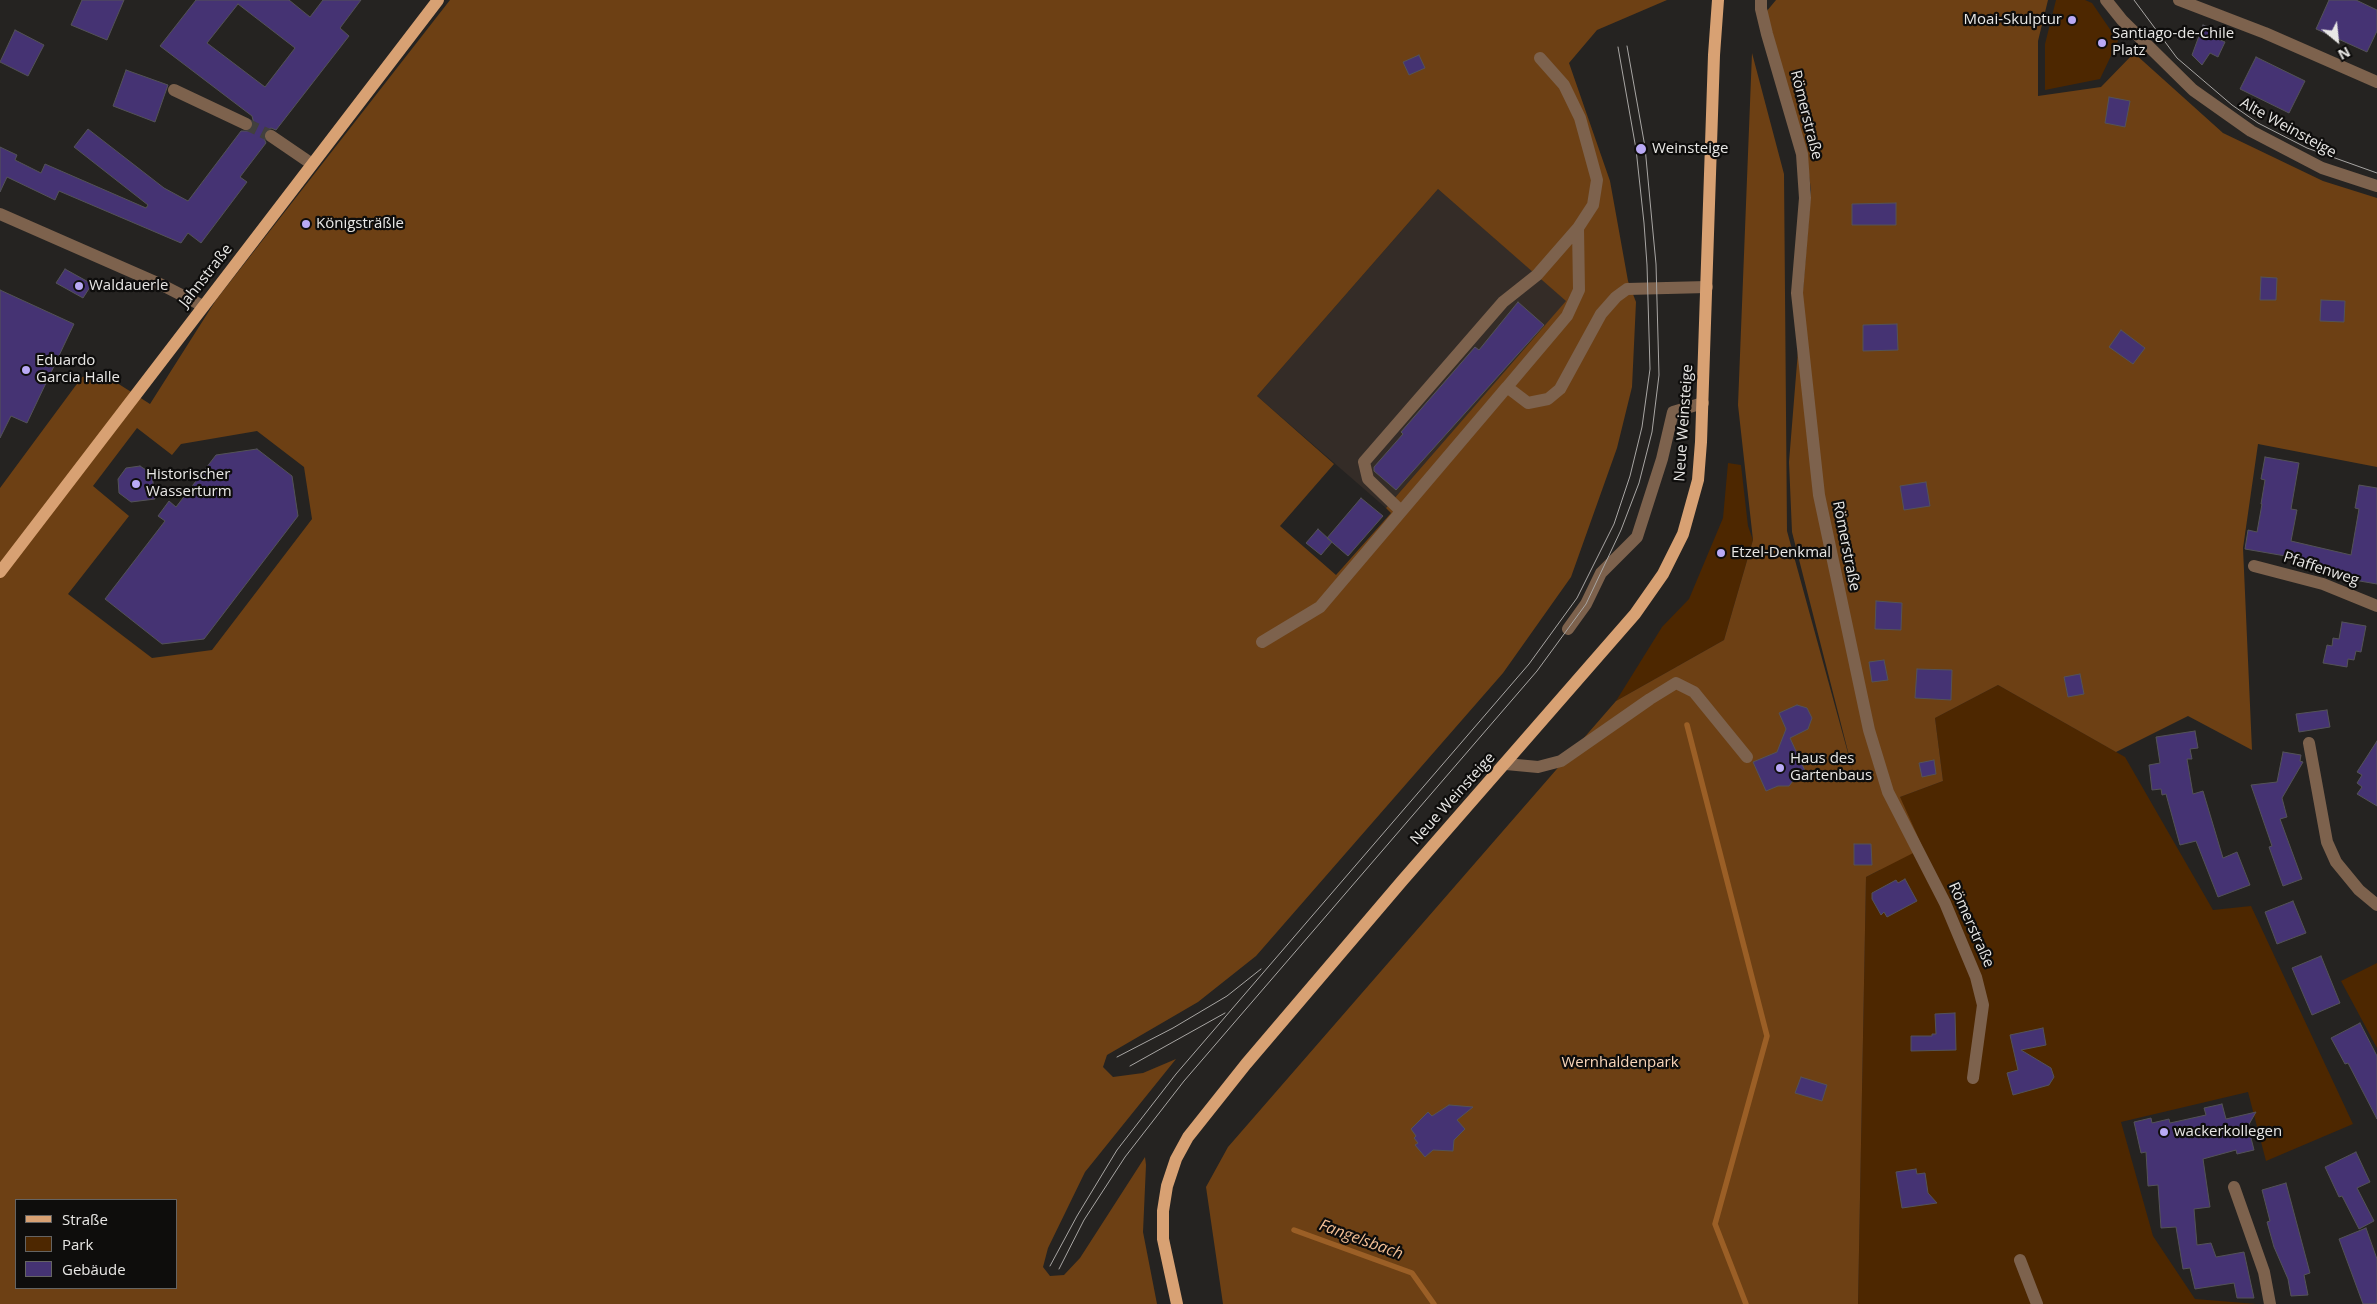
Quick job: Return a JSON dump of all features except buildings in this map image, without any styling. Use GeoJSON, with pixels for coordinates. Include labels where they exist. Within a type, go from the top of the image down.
{"type":"FeatureCollection","features":[{"type":"Feature","properties":{"kind":"main road","name":"Jahnstraße"},"geometry":{"type":"LineString","coordinates":[[0,572],[438,0]]}},
{"type":"Feature","properties":{"kind":"main road","name":"Neue Weinsteige"},"geometry":{"type":"LineString","coordinates":[[1176,1304],[1163,1239],[1163,1211],[1167,1186],[1176,1159],[1188,1137],[1246,1064],[1635,614],[1663,574],[1683,534],[1698,480],[1703,403],[1714,54],[1718,0]]}},
{"type":"Feature","properties":{"kind":"street","name":"Römerstraße"},"geometry":{"type":"LineString","coordinates":[[1761,0],[1761,9],[1767,34],[1802,154],[1805,198],[1796,293],[1821,504],[1869,730],[1888,792],[1945,903],[1976,976],[1983,1005],[1973,1078]]}},
{"type":"Feature","properties":{"kind":"street","name":"Alte Weinsteige"},"geometry":{"type":"LineString","coordinates":[[2106,0],[2122,20],[2193,90],[2251,130],[2322,168],[2377,186]]}},
{"type":"Feature","properties":{"kind":"street"},"geometry":{"type":"LineString","coordinates":[[2179,0],[2265,33],[2377,82]]}},
{"type":"Feature","properties":{"kind":"street"},"geometry":{"type":"LineString","coordinates":[[1401,511],[1368,479],[1364,462],[1503,302],[1537,275],[1578,228],[1593,205],[1597,180],[1580,118],[1564,85],[1540,58]]}},
{"type":"Feature","properties":{"kind":"street"},"geometry":{"type":"LineString","coordinates":[[174,90],[246,124]]}},
{"type":"Feature","properties":{"kind":"street"},"geometry":{"type":"LineString","coordinates":[[271,136],[312,164]]}},
{"type":"Feature","properties":{"kind":"street"},"geometry":{"type":"LineString","coordinates":[[0,214],[171,289],[203,306]]}},
{"type":"Feature","properties":{"kind":"street"},"geometry":{"type":"LineString","coordinates":[[1262,642],[1320,607],[1567,316],[1580,290],[1578,228]]}},
{"type":"Feature","properties":{"kind":"street"},"geometry":{"type":"LineString","coordinates":[[1507,388],[1528,403],[1548,400],[1560,389],[1602,314],[1616,297],[1627,289],[1707,287]]}},
{"type":"Feature","properties":{"kind":"street"},"geometry":{"type":"LineString","coordinates":[[1568,629],[1586,604],[1601,573],[1637,536],[1662,459],[1673,412],[1703,403]]}},
{"type":"Feature","properties":{"kind":"street","name":"Pfaffenweg"},"geometry":{"type":"LineString","coordinates":[[2254,566],[2323,584],[2377,606]]}},
{"type":"Feature","properties":{"kind":"street"},"geometry":{"type":"LineString","coordinates":[[1506,764],[1538,767],[1561,761],[1650,699],[1676,684],[1694,692],[1746,757]]}},
{"type":"Feature","properties":{"kind":"street"},"geometry":{"type":"LineString","coordinates":[[2309,743],[2327,842],[2336,862],[2359,890],[2377,905]]}},
{"type":"Feature","properties":{"kind":"street"},"geometry":{"type":"LineString","coordinates":[[2234,1187],[2264,1272],[2270,1304]]}},
{"type":"Feature","properties":{"kind":"street"},"geometry":{"type":"LineString","coordinates":[[2020,1260],[2037,1304]]}},
{"type":"Feature","properties":{"kind":"shaded area"},"geometry":{"type":"Polygon","coordinates":[[[1438,189],[1567,301],[1386,508],[1257,396],[1438,189]]]}},
{"type":"Feature","properties":{"kind":"green space"},"geometry":{"type":"Polygon","coordinates":[[[450,0],[1667,0],[1597,30],[1569,63],[1610,181],[1628,281],[1636,302],[1632,387],[1617,448],[1571,577],[1503,673],[1256,956],[1198,1002],[1107,1055],[1103,1067],[1113,1077],[1143,1073],[1176,1059],[1085,1172],[1048,1248],[1043,1267],[1050,1276],[1064,1275],[1080,1258],[1145,1157],[1143,1232],[1157,1304],[0,1304],[0,488],[82,377],[103,374],[150,404],[216,300],[450,0]],[[1438,189],[1257,396],[1334,464],[1280,526],[1336,575],[1391,513],[1386,508],[1566,301],[1438,189]],[[137,428],[93,486],[129,516],[68,594],[152,658],[212,650],[312,519],[304,467],[257,431],[181,444],[172,455],[137,428]]]}},
{"type":"Feature","properties":{"kind":"green space","name":"Wernhaldenpark"},"geometry":{"type":"Polygon","coordinates":[[[1776,0],[2048,0],[2038,41],[2038,96],[2101,87],[2134,53],[2223,133],[2323,181],[2377,198],[2377,467],[2258,444],[2243,548],[2252,750],[2188,716],[2116,752],[1998,685],[1935,718],[1943,781],[1900,797],[1923,848],[1866,877],[1858,1304],[1223,1304],[1206,1187],[1228,1147],[1616,701],[1724,640],[1753,540],[1738,405],[1752,53],[1784,174],[1787,531],[1854,775],[1792,532],[1789,462],[1811,190],[1806,153],[1766,12],[1776,0]]]}},
{"type":"Feature","properties":{"kind":"green space"},"geometry":{"type":"Polygon","coordinates":[[[2056,0],[2085,0],[2092,3],[2118,41],[2100,79],[2045,90],[2045,44],[2056,0]]]}},
{"type":"Feature","properties":{"kind":"green space"},"geometry":{"type":"Polygon","coordinates":[[[1728,463],[1741,465],[1748,526],[1753,540],[1724,640],[1616,701],[1662,627],[1689,599],[1723,518],[1728,463]]]}},
{"type":"Feature","properties":{"kind":"green space"},"geometry":{"type":"Polygon","coordinates":[[[1998,685],[2125,757],[2213,910],[2251,906],[2353,1124],[2266,1161],[2248,1092],[2121,1122],[2153,1236],[2195,1299],[2257,1304],[1858,1304],[1866,877],[1880,870],[1900,797],[1943,781],[1935,718],[1998,685]]]}},
{"type":"Feature","properties":{"kind":"green space"},"geometry":{"type":"Polygon","coordinates":[[[2377,963],[2377,1048],[2341,981],[2377,963]]]}},
{"type":"Feature","properties":{"kind":"waterway"},"geometry":{"type":"LineString","coordinates":[[1687,725],[1767,1036],[1715,1224],[1746,1304]]}},
{"type":"Feature","properties":{"kind":"waterway","name":"Fangelsbach"},"geometry":{"type":"LineString","coordinates":[[1294,1230],[1412,1273],[1434,1304]]}},
{"type":"Feature","properties":{"kind":"tunnel"},"geometry":{"type":"LineString","coordinates":[[246,124],[271,136]]}},
{"type":"Feature","properties":{"kind":"tram line"},"geometry":{"type":"LineString","coordinates":[[2134,0],[2177,58],[2232,105],[2258,123],[2307,148],[2377,173]]}},
{"type":"Feature","properties":{"kind":"tram line"},"geometry":{"type":"LineString","coordinates":[[1059,1269],[1084,1220],[1125,1157],[1184,1081],[1537,671],[1586,604],[1621,530],[1639,483],[1652,432],[1659,375],[1656,264],[1645,147],[1627,46]]}},
{"type":"Feature","properties":{"kind":"tram line"},"geometry":{"type":"LineString","coordinates":[[1050,1266],[1077,1216],[1117,1150],[1176,1074],[1529,664],[1577,598],[1614,524],[1630,476],[1642,427],[1650,369],[1644,223],[1636,149],[1618,47]]}},
{"type":"Feature","properties":{"kind":"tram line"},"geometry":{"type":"LineString","coordinates":[[1117,1057],[1173,1028],[1227,996],[1261,969]]}},
{"type":"Feature","properties":{"kind":"tram line"},"geometry":{"type":"LineString","coordinates":[[1130,1066],[1225,1013]]}},
{"type":"Feature","properties":{"kind":"place","name":"Moai-Skulptur"},"geometry":{"type":"Point","coordinates":[2072,20]}},
{"type":"Feature","properties":{"kind":"place","name":"Santiago-de-Chile Platz"},"geometry":{"type":"Point","coordinates":[2102,43]}},
{"type":"Feature","properties":{"kind":"place","name":"Weinsteige"},"geometry":{"type":"Point","coordinates":[1641,149]}},
{"type":"Feature","properties":{"kind":"place","name":"Königsträßle"},"geometry":{"type":"Point","coordinates":[306,224]}},
{"type":"Feature","properties":{"kind":"place","name":"Waldauerle"},"geometry":{"type":"Point","coordinates":[79,286]}},
{"type":"Feature","properties":{"kind":"place","name":"Eduardo Garcia Halle"},"geometry":{"type":"Point","coordinates":[26,370]}},
{"type":"Feature","properties":{"kind":"place","name":"Historischer Wasserturm"},"geometry":{"type":"Point","coordinates":[136,484]}},
{"type":"Feature","properties":{"kind":"place","name":"Etzel-Denkmal"},"geometry":{"type":"Point","coordinates":[1721,553]}},
{"type":"Feature","properties":{"kind":"place","name":"Haus des Gartenbaus"},"geometry":{"type":"Point","coordinates":[1780,768]}},
{"type":"Feature","properties":{"kind":"place","name":"wackerkollegen"},"geometry":{"type":"Point","coordinates":[2164,1132]}}]}
